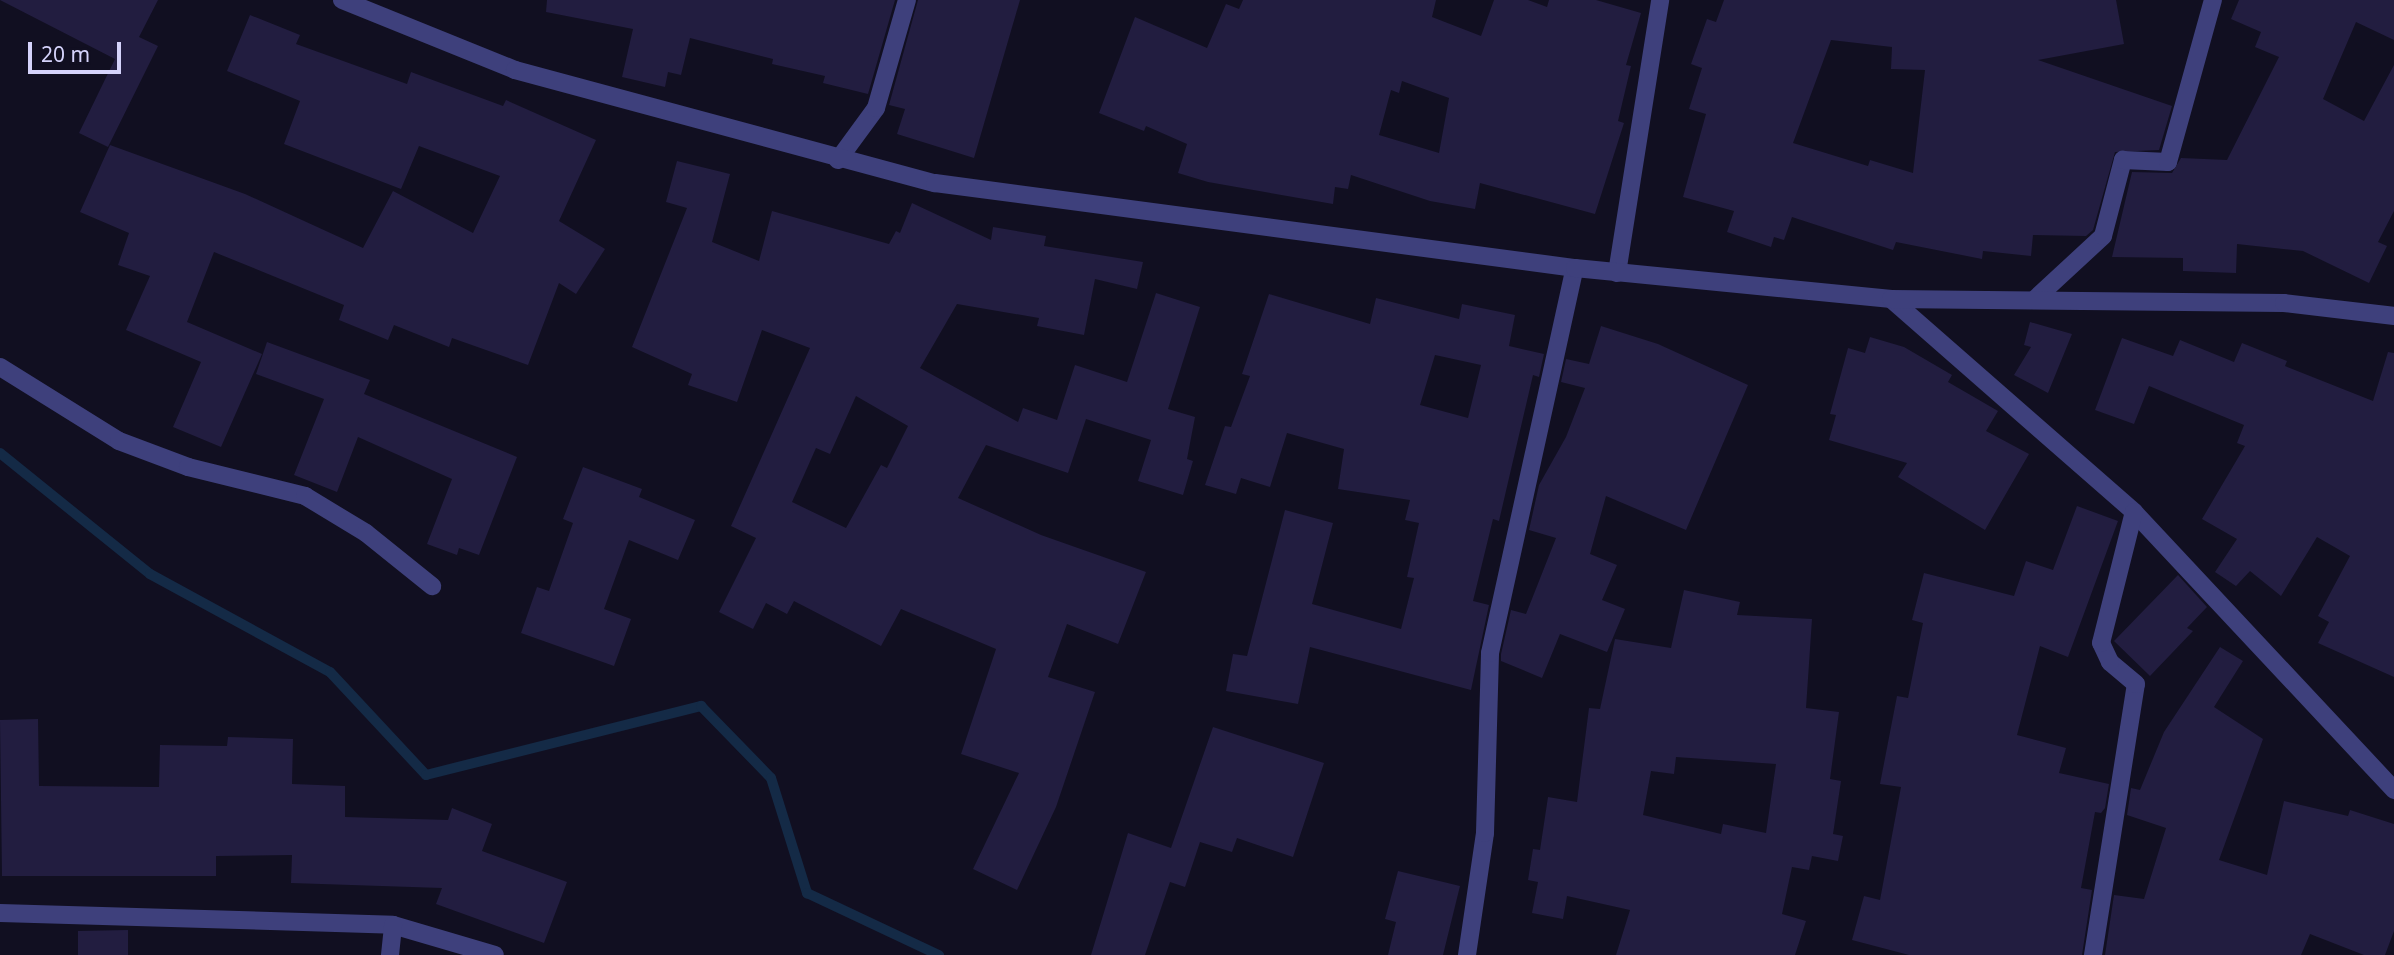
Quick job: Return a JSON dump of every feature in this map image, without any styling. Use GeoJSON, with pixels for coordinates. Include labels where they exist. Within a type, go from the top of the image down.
{"type":"FeatureCollection","features":[{"type":"Feature","properties":{"kind":"street"},"geometry":{"type":"LineString","coordinates":[[838,160],[876,108],[907,0]]}},
{"type":"Feature","properties":{"kind":"street"},"geometry":{"type":"LineString","coordinates":[[1618,273],[1660,0]]}},
{"type":"Feature","properties":{"kind":"street"},"geometry":{"type":"LineString","coordinates":[[2034,300],[2104,236],[2123,160],[2168,163],[2213,0]]}},
{"type":"Feature","properties":{"kind":"street"},"geometry":{"type":"LineString","coordinates":[[353,2],[515,70],[838,160],[935,183],[1575,268],[1891,299],[2284,303],[2394,316]]}},
{"type":"Feature","properties":{"kind":"street"},"geometry":{"type":"LineString","coordinates":[[1467,955],[1485,833],[1490,653],[1575,268]]}},
{"type":"Feature","properties":{"kind":"street"},"geometry":{"type":"LineString","coordinates":[[1891,299],[2134,512],[2394,790]]}},
{"type":"Feature","properties":{"kind":"street"},"geometry":{"type":"LineString","coordinates":[[0,368],[120,441],[188,467],[305,496],[366,533],[432,586]]}},
{"type":"Feature","properties":{"kind":"street"},"geometry":{"type":"LineString","coordinates":[[2093,955],[2136,684],[2110,662],[2101,643],[2134,512]]}},
{"type":"Feature","properties":{"kind":"street"},"geometry":{"type":"LineString","coordinates":[[0,913],[393,925],[495,955]]}},
{"type":"Feature","properties":{"kind":"street"},"geometry":{"type":"LineString","coordinates":[[390,955],[393,925]]}},
{"type":"Feature","properties":{"kind":"building"},"geometry":{"type":"Polygon","coordinates":[[[0,0],[158,0],[139,37],[158,46],[108,147],[79,133],[115,59],[0,0]]]}},
{"type":"Feature","properties":{"kind":"building"},"geometry":{"type":"Polygon","coordinates":[[[547,0],[895,0],[868,94],[823,83],[825,76],[772,64],[773,59],[690,38],[681,75],[668,72],[665,87],[622,77],[633,29],[546,12],[547,0]]]}},
{"type":"Feature","properties":{"kind":"building"},"geometry":{"type":"Polygon","coordinates":[[[918,0],[1020,0],[974,158],[897,134],[905,109],[889,105],[918,0]]]}},
{"type":"Feature","properties":{"kind":"building"},"geometry":{"type":"Polygon","coordinates":[[[1243,0],[1436,0],[1432,17],[1481,36],[1494,0],[1528,0],[1547,7],[1549,0],[1596,0],[1641,13],[1626,65],[1631,66],[1618,121],[1624,123],[1595,214],[1480,183],[1475,209],[1430,201],[1351,175],[1348,189],[1335,187],[1333,204],[1208,182],[1178,173],[1187,144],[1146,126],[1144,131],[1099,113],[1135,17],[1207,48],[1226,4],[1239,9],[1243,0]],[[1402,81],[1399,93],[1391,90],[1379,135],[1439,153],[1449,98],[1402,81]]]}},
{"type":"Feature","properties":{"kind":"building"},"geometry":{"type":"Polygon","coordinates":[[[1724,0],[2116,0],[2124,44],[2038,60],[2172,106],[2159,150],[2115,152],[2093,230],[2086,236],[2033,235],[2031,256],[1983,251],[1982,259],[1896,242],[1893,250],[1792,217],[1784,240],[1774,237],[1771,247],[1727,232],[1734,211],[1683,197],[1706,114],[1689,109],[1702,68],[1691,64],[1707,19],[1716,22],[1724,0]],[[1831,40],[1793,143],[1868,166],[1870,160],[1913,173],[1925,70],[1891,69],[1892,47],[1831,40]]]}},
{"type":"Feature","properties":{"kind":"building"},"geometry":{"type":"Polygon","coordinates":[[[2239,0],[2394,0],[2394,40],[2356,22],[2323,99],[2364,121],[2394,65],[2394,211],[2378,242],[2387,246],[2369,283],[2303,251],[2237,244],[2236,273],[2183,271],[2183,258],[2112,257],[2132,172],[2172,173],[2181,158],[2227,160],[2279,57],[2255,47],[2261,32],[2231,19],[2239,0]]]}},
{"type":"Feature","properties":{"kind":"building"},"geometry":{"type":"Polygon","coordinates":[[[250,15],[300,35],[296,44],[407,84],[411,72],[503,106],[506,100],[596,140],[559,221],[605,249],[576,294],[559,283],[528,365],[452,338],[449,347],[394,325],[388,340],[339,320],[344,305],[214,252],[187,322],[262,354],[221,447],[173,427],[201,362],[126,330],[150,276],[118,265],[129,233],[80,212],[110,145],[245,194],[363,248],[393,191],[473,233],[500,176],[419,146],[401,189],[284,144],[300,101],[227,71],[250,15]]]}},
{"type":"Feature","properties":{"kind":"building"},"geometry":{"type":"Polygon","coordinates":[[[677,161],[730,174],[712,242],[759,261],[772,211],[889,244],[896,231],[900,233],[912,203],[991,240],[993,227],[1046,236],[1044,246],[1143,262],[1137,289],[1095,279],[1084,335],[1037,326],[1039,318],[957,304],[920,368],[1018,422],[1023,408],[1057,420],[1075,365],[1127,382],[1156,293],[1200,307],[1168,409],[1195,417],[1187,459],[1193,461],[1183,495],[1138,481],[1151,440],[1086,419],[1068,473],[986,445],[958,498],[1041,535],[1146,572],[1118,644],[1067,624],[1048,677],[1095,692],[1056,807],[1017,890],[973,869],[1019,773],[961,754],[996,649],[901,609],[881,646],[794,601],[787,614],[766,603],[753,629],[719,612],[756,538],[731,526],[810,348],[762,330],[737,402],[688,385],[692,374],[632,347],[687,208],[666,202],[677,161]],[[856,396],[830,454],[816,448],[792,502],[846,528],[881,465],[887,468],[908,426],[856,396]]]}},
{"type":"Feature","properties":{"kind":"building"},"geometry":{"type":"Polygon","coordinates":[[[1269,294],[1370,324],[1376,298],[1459,319],[1462,304],[1515,315],[1509,346],[1544,354],[1539,377],[1533,375],[1499,521],[1493,519],[1473,601],[1489,605],[1471,690],[1310,647],[1298,704],[1226,691],[1233,654],[1247,656],[1285,510],[1333,523],[1312,604],[1401,629],[1414,578],[1407,577],[1419,523],[1405,520],[1410,500],[1338,489],[1344,449],[1287,433],[1270,487],[1241,478],[1236,494],[1205,485],[1225,426],[1231,427],[1250,376],[1242,374],[1269,294]],[[1435,355],[1420,405],[1468,418],[1481,365],[1435,355]]]}},
{"type":"Feature","properties":{"kind":"building"},"geometry":{"type":"Polygon","coordinates":[[[2030,322],[2072,334],[2048,393],[2014,375],[2031,347],[2024,345],[2030,322]]]}},
{"type":"Feature","properties":{"kind":"building"},"geometry":{"type":"Polygon","coordinates":[[[1601,326],[1658,344],[1748,385],[1686,530],[1606,496],[1590,554],[1617,565],[1602,600],[1625,609],[1607,652],[1560,634],[1542,678],[1501,661],[1501,654],[1511,610],[1526,614],[1556,538],[1529,530],[1539,485],[1566,437],[1585,388],[1561,382],[1566,359],[1589,364],[1601,326]]]}},
{"type":"Feature","properties":{"kind":"building"},"geometry":{"type":"Polygon","coordinates":[[[1870,337],[1904,347],[1952,375],[1948,382],[1998,411],[1986,431],[2029,454],[1985,530],[1898,477],[1907,463],[1829,440],[1836,415],[1830,414],[1848,348],[1865,353],[1870,337]]]}},
{"type":"Feature","properties":{"kind":"building"},"geometry":{"type":"Polygon","coordinates":[[[2122,338],[2173,356],[2180,340],[2234,362],[2242,343],[2287,361],[2285,366],[2373,401],[2388,352],[2394,353],[2394,677],[2318,643],[2329,622],[2318,616],[2350,556],[2317,537],[2281,596],[2250,571],[2236,586],[2215,572],[2237,539],[2202,519],[2245,446],[2237,443],[2244,425],[2149,386],[2134,424],[2095,410],[2122,338]]]}},
{"type":"Feature","properties":{"kind":"building"},"geometry":{"type":"Polygon","coordinates":[[[267,342],[370,380],[364,394],[517,457],[479,555],[459,548],[457,555],[427,544],[452,479],[358,437],[337,492],[294,475],[324,399],[256,374],[267,342]]]}},
{"type":"Feature","properties":{"kind":"building"},"geometry":{"type":"Polygon","coordinates":[[[583,467],[642,489],[639,497],[695,520],[678,560],[629,540],[604,609],[631,619],[614,666],[521,633],[537,587],[549,591],[573,523],[563,519],[583,467]]]}},
{"type":"Feature","properties":{"kind":"building"},"geometry":{"type":"Polygon","coordinates":[[[2077,506],[2118,521],[2068,657],[2040,646],[2017,735],[2066,748],[2059,773],[2109,784],[2105,808],[2101,813],[2095,812],[2081,888],[2092,890],[2082,955],[1909,955],[1852,940],[1864,896],[1880,900],[1901,787],[1880,784],[1897,696],[1908,698],[1923,623],[1912,620],[1924,573],[2014,596],[2026,561],[2053,570],[2077,506]]]}},
{"type":"Feature","properties":{"kind":"building"},"geometry":{"type":"Polygon","coordinates":[[[2178,575],[2207,607],[2187,628],[2193,631],[2150,676],[2114,641],[2178,575]]]}},
{"type":"Feature","properties":{"kind":"building"},"geometry":{"type":"Polygon","coordinates":[[[1684,590],[1740,602],[1737,615],[1812,619],[1806,708],[1839,712],[1830,779],[1841,781],[1833,834],[1843,836],[1838,861],[1812,856],[1809,870],[1792,867],[1782,914],[1806,921],[1795,955],[1616,955],[1630,910],[1567,896],[1563,919],[1532,913],[1538,882],[1528,880],[1533,849],[1540,850],[1548,797],[1577,802],[1589,708],[1600,709],[1615,639],[1671,648],[1684,590]],[[1676,757],[1674,774],[1651,771],[1643,815],[1721,834],[1723,824],[1766,833],[1776,764],[1676,757]]]}},
{"type":"Feature","properties":{"kind":"building"},"geometry":{"type":"Polygon","coordinates":[[[2220,647],[2243,661],[2214,707],[2263,739],[2219,860],[2267,875],[2284,801],[2348,816],[2350,810],[2394,824],[2394,931],[2385,955],[2364,955],[2310,934],[2301,955],[2105,955],[2114,895],[2144,899],[2166,828],[2127,815],[2131,788],[2140,790],[2164,732],[2220,647]]]}},
{"type":"Feature","properties":{"kind":"building"},"geometry":{"type":"Polygon","coordinates":[[[38,719],[39,786],[159,787],[160,745],[227,746],[228,737],[293,739],[292,784],[345,786],[345,817],[448,820],[452,808],[492,824],[482,851],[567,882],[544,943],[436,904],[442,888],[291,883],[292,855],[216,856],[216,876],[2,876],[0,720],[38,719]]]}},
{"type":"Feature","properties":{"kind":"building"},"geometry":{"type":"Polygon","coordinates":[[[1213,727],[1324,763],[1293,857],[1237,838],[1232,852],[1200,842],[1185,887],[1170,882],[1145,955],[1091,955],[1128,833],[1171,848],[1213,727]]]}},
{"type":"Feature","properties":{"kind":"building"},"geometry":{"type":"Polygon","coordinates":[[[1398,871],[1460,886],[1443,955],[1388,955],[1396,922],[1385,919],[1398,871]]]}},
{"type":"Feature","properties":{"kind":"building"},"geometry":{"type":"Polygon","coordinates":[[[128,930],[128,955],[78,955],[78,931],[128,930]]]}},
{"type":"Feature","properties":{"kind":"waterway"},"geometry":{"type":"LineString","coordinates":[[0,453],[150,574],[330,672],[426,775],[701,706],[771,778],[807,893],[939,955]]}}]}
